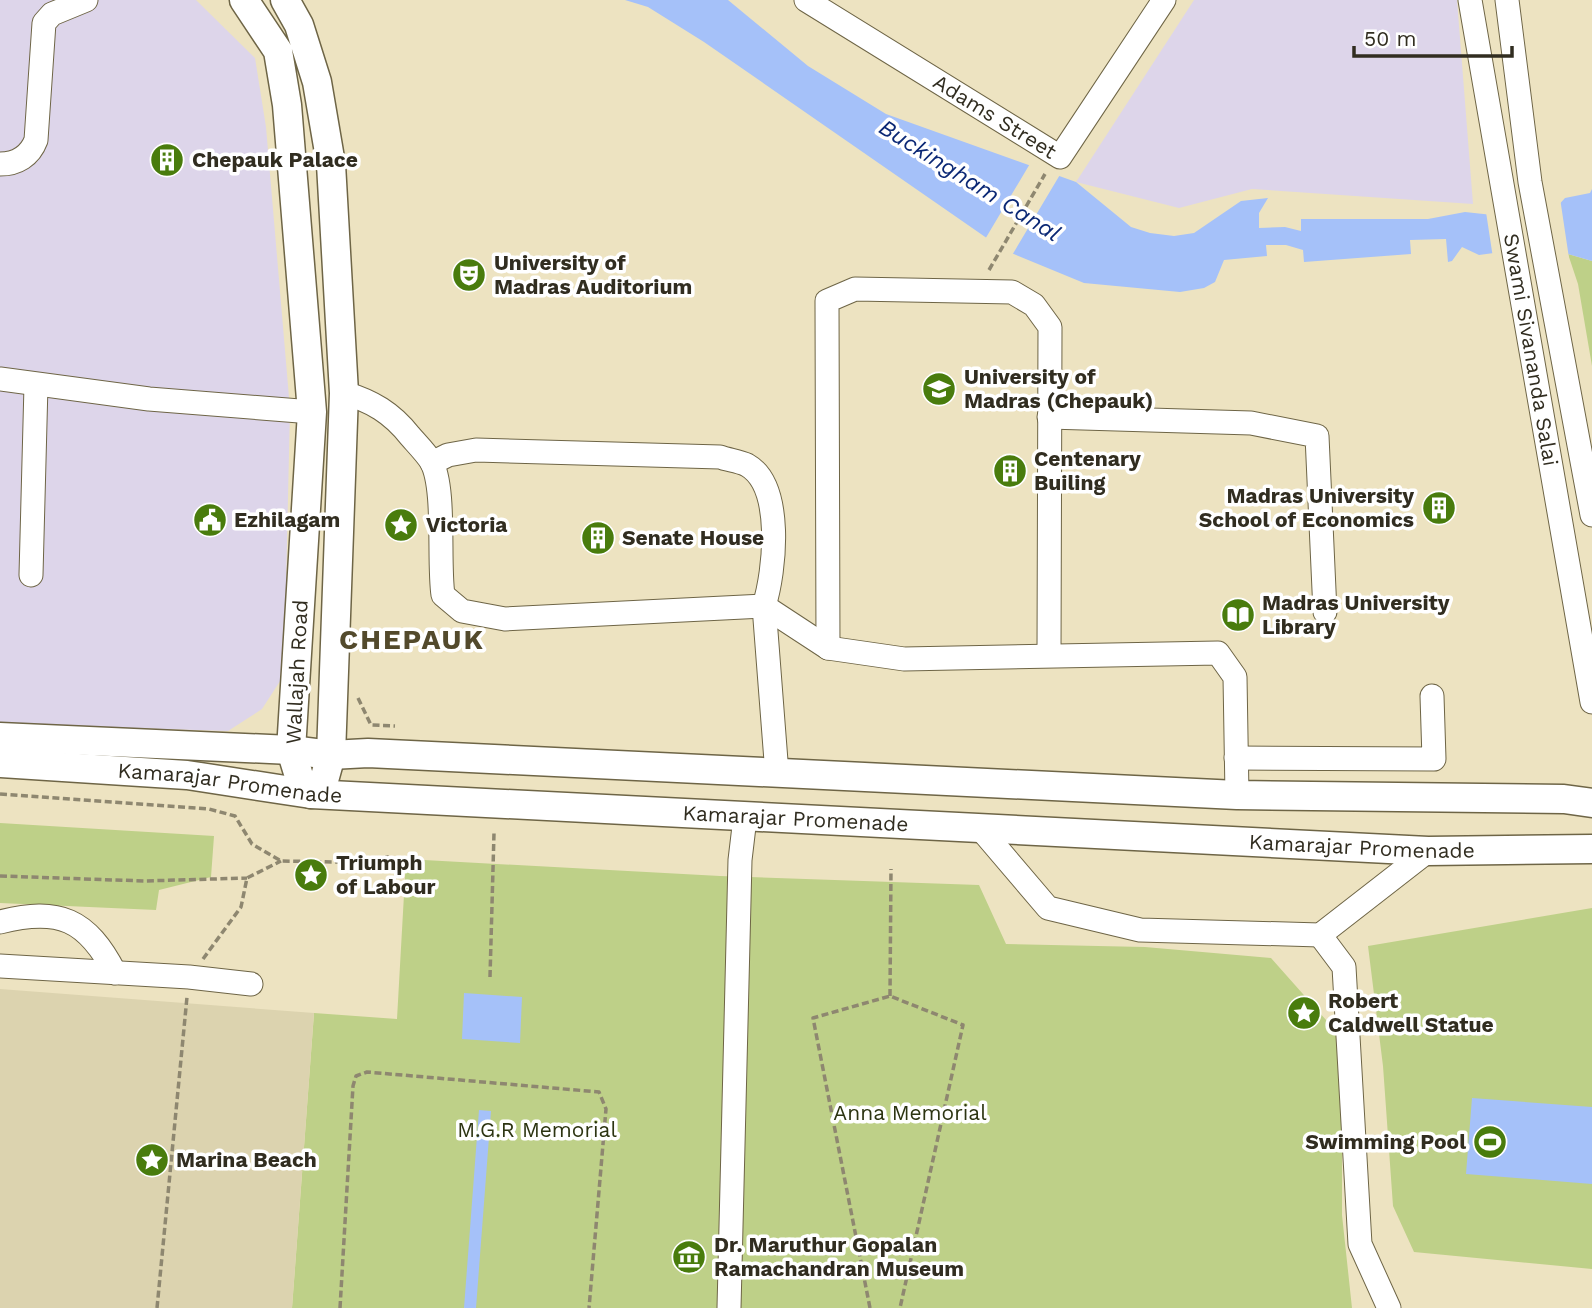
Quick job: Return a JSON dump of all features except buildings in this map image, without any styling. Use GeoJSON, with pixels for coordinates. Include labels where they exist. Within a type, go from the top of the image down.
{"type":"FeatureCollection","features":[{"type":"Feature","properties":{"kind":"main road","name":"Wallajah Road"},"geometry":{"type":"LineString","coordinates":[[244,0],[278,51],[283,78],[312,412],[291,750],[302,786],[311,794],[323,784],[331,755],[344,393],[331,164],[317,82],[299,25],[285,0]]}},
{"type":"Feature","properties":{"kind":"main road","name":"Kamarajar Promenade"},"geometry":{"type":"LineString","coordinates":[[0,737],[291,750],[331,755],[368,753],[1237,795],[1564,799],[1592,803]]}},
{"type":"Feature","properties":{"kind":"main road","name":"Kamarajar Promenade"},"geometry":{"type":"LineString","coordinates":[[0,763],[187,775],[311,794],[745,818],[979,827],[1428,851],[1592,849]]}},
{"type":"Feature","properties":{"kind":"street"},"geometry":{"type":"LineString","coordinates":[[0,164],[10,164],[25,156],[36,140],[44,23],[52,14],[86,0]]}},
{"type":"Feature","properties":{"kind":"street","name":"Adams Street"},"geometry":{"type":"LineString","coordinates":[[806,0],[1060,157],[1164,0]]}},
{"type":"Feature","properties":{"kind":"street","name":"Swami Sivananda Salai"},"geometry":{"type":"LineString","coordinates":[[1470,0],[1592,702]]}},
{"type":"Feature","properties":{"kind":"street","name":"Swami Sivananda Salai"},"geometry":{"type":"LineString","coordinates":[[1507,0],[1543,263],[1592,515]]}},
{"type":"Feature","properties":{"kind":"street"},"geometry":{"type":"LineString","coordinates":[[828,648],[827,301],[855,289],[1012,292],[1034,305],[1049,327],[1049,654]]}},
{"type":"Feature","properties":{"kind":"street"},"geometry":{"type":"LineString","coordinates":[[0,379],[149,399],[312,412]]}},
{"type":"Feature","properties":{"kind":"street"},"geometry":{"type":"LineString","coordinates":[[31,575],[36,385]]}},
{"type":"Feature","properties":{"kind":"street"},"geometry":{"type":"LineString","coordinates":[[344,393],[395,416],[432,463],[438,488],[443,596],[462,611],[505,619],[764,606],[828,648],[904,659],[1049,654],[1218,653],[1235,677],[1237,795]]}},
{"type":"Feature","properties":{"kind":"street"},"geometry":{"type":"LineString","coordinates":[[1049,417],[1251,423],[1317,436],[1325,612]]}},
{"type":"Feature","properties":{"kind":"street"},"geometry":{"type":"LineString","coordinates":[[432,463],[447,455],[476,450],[720,457],[748,466],[767,488],[774,543],[771,583],[764,606],[777,774]]}},
{"type":"Feature","properties":{"kind":"street"},"geometry":{"type":"LineString","coordinates":[[1236,758],[1434,759],[1432,696]]}},
{"type":"Feature","properties":{"kind":"street"},"geometry":{"type":"LineString","coordinates":[[729,1308],[740,860],[745,818]]}},
{"type":"Feature","properties":{"kind":"street"},"geometry":{"type":"LineString","coordinates":[[979,827],[1048,908],[1140,930],[1320,935],[1428,851]]}},
{"type":"Feature","properties":{"kind":"street"},"geometry":{"type":"LineString","coordinates":[[0,922],[23,916],[69,920],[86,930],[102,947],[115,973]]}},
{"type":"Feature","properties":{"kind":"street"},"geometry":{"type":"LineString","coordinates":[[1320,935],[1344,967],[1360,1244],[1389,1308]]}},
{"type":"Feature","properties":{"kind":"street"},"geometry":{"type":"LineString","coordinates":[[0,966],[189,977],[251,985]]}},
{"type":"Feature","properties":{"kind":"path"},"geometry":{"type":"LineString","coordinates":[[993,260],[1051,164]]}},
{"type":"Feature","properties":{"kind":"path"},"geometry":{"type":"LineString","coordinates":[[352,688],[371,725],[395,726]]}},
{"type":"Feature","properties":{"kind":"path"},"geometry":{"type":"LineString","coordinates":[[0,794],[209,809],[235,817],[252,844],[281,861]]}},
{"type":"Feature","properties":{"kind":"path"},"geometry":{"type":"LineString","coordinates":[[490,977],[494,833]]}},
{"type":"Feature","properties":{"kind":"path"},"geometry":{"type":"LineString","coordinates":[[0,876],[144,881],[247,878],[281,861],[387,863],[387,854]]}},
{"type":"Feature","properties":{"kind":"path"},"geometry":{"type":"LineString","coordinates":[[890,996],[891,869]]}},
{"type":"Feature","properties":{"kind":"path"},"geometry":{"type":"LineString","coordinates":[[157,1308],[189,977],[241,907],[247,878]]}},
{"type":"Feature","properties":{"kind":"path"},"geometry":{"type":"LineString","coordinates":[[870,1308],[813,1018],[890,996],[963,1025],[900,1308]]}},
{"type":"Feature","properties":{"kind":"path"},"geometry":{"type":"LineString","coordinates":[[340,1308],[353,1086],[356,1076],[367,1072],[599,1091],[606,1109],[589,1308]]}},
{"type":"Feature","properties":{"kind":"shaded area"},"geometry":{"type":"Polygon","coordinates":[[[0,0],[196,0],[255,58],[266,127],[290,409],[284,675],[262,709],[228,731],[0,724],[0,0]]]}},
{"type":"Feature","properties":{"kind":"shaded area"},"geometry":{"type":"Polygon","coordinates":[[[1194,0],[1457,0],[1473,204],[1252,189],[1179,208],[1076,182],[1194,0]]]}},
{"type":"Feature","properties":{"kind":"green space"},"geometry":{"type":"Polygon","coordinates":[[[1568,254],[1592,261],[1592,366],[1578,284],[1568,254]]]}},
{"type":"Feature","properties":{"kind":"green space"},"geometry":{"type":"Polygon","coordinates":[[[0,823],[214,836],[211,877],[159,890],[156,910],[0,903],[0,823]]]}},
{"type":"Feature","properties":{"kind":"green space"},"geometry":{"type":"Polygon","coordinates":[[[406,859],[720,876],[979,885],[1006,944],[1145,947],[1271,958],[1342,1038],[1342,1215],[1352,1308],[292,1308],[314,1013],[397,1019],[406,859]]]}},
{"type":"Feature","properties":{"kind":"green space"},"geometry":{"type":"Polygon","coordinates":[[[1592,908],[1592,1269],[1414,1252],[1393,1206],[1383,1066],[1368,946],[1592,908]]]}},
{"type":"Feature","properties":{"kind":"sand","name":"Marina Beach"},"geometry":{"type":"Polygon","coordinates":[[[0,989],[314,1013],[292,1308],[0,1308],[0,989]]]}},
{"type":"Feature","properties":{"kind":"water","name":"Buckingham Canal"},"geometry":{"type":"Polygon","coordinates":[[[625,0],[728,0],[808,66],[886,114],[1076,182],[1131,227],[1150,233],[1174,236],[1194,233],[1241,201],[1268,198],[1259,213],[1259,228],[1285,227],[1301,231],[1301,219],[1428,219],[1465,212],[1511,217],[1554,210],[1565,198],[1590,193],[1592,189],[1592,261],[1568,254],[1516,250],[1479,255],[1462,247],[1452,261],[1448,262],[1446,239],[1410,240],[1411,254],[1304,262],[1303,250],[1286,245],[1266,245],[1267,256],[1224,260],[1215,282],[1204,288],[1180,292],[1084,283],[1004,250],[704,42],[648,7],[625,0]]]}},
{"type":"Feature","properties":{"kind":"water"},"geometry":{"type":"Polygon","coordinates":[[[464,993],[522,997],[520,1043],[462,1039],[464,993]]]}},
{"type":"Feature","properties":{"kind":"water"},"geometry":{"type":"Polygon","coordinates":[[[1472,1098],[1592,1107],[1592,1184],[1466,1174],[1472,1098]]]}},
{"type":"Feature","properties":{"kind":"water"},"geometry":{"type":"Polygon","coordinates":[[[479,1110],[491,1111],[476,1308],[464,1308],[479,1110]]]}},
{"type":"Feature","properties":{"kind":"pier"},"geometry":{"type":"Polygon","coordinates":[[[1031,162],[1061,173],[1011,257],[984,241],[1031,162]]]}},
{"type":"Feature","properties":{"kind":"pier"},"geometry":{"type":"Polygon","coordinates":[[[1560,198],[1569,258],[1530,252],[1493,258],[1486,212],[1522,213],[1552,207],[1560,198]]]}},
{"type":"Feature","properties":{"kind":"place","name":"Chepauk Palace"},"geometry":{"type":"Point","coordinates":[167,160]}},
{"type":"Feature","properties":{"kind":"place","name":"University of Madras Auditorium"},"geometry":{"type":"Point","coordinates":[469,275]}},
{"type":"Feature","properties":{"kind":"place","name":"University of Madras (Chepauk)"},"geometry":{"type":"Point","coordinates":[939,389]}},
{"type":"Feature","properties":{"kind":"place","name":"Centenary Builing"},"geometry":{"type":"Point","coordinates":[1010,471]}},
{"type":"Feature","properties":{"kind":"place","name":"Madras University School of Economics"},"geometry":{"type":"Point","coordinates":[1439,508]}},
{"type":"Feature","properties":{"kind":"place","name":"Ezhilagam"},"geometry":{"type":"Point","coordinates":[210,520]}},
{"type":"Feature","properties":{"kind":"place","name":"Victoria"},"geometry":{"type":"Point","coordinates":[401,525]}},
{"type":"Feature","properties":{"kind":"place","name":"Senate House"},"geometry":{"type":"Point","coordinates":[598,538]}},
{"type":"Feature","properties":{"kind":"place","name":"Madras University Library"},"geometry":{"type":"Point","coordinates":[1238,615]}},
{"type":"Feature","properties":{"kind":"place","name":"Triumph of Labour"},"geometry":{"type":"Point","coordinates":[311,875]}},
{"type":"Feature","properties":{"kind":"place","name":"Robert Caldwell Statue"},"geometry":{"type":"Point","coordinates":[1304,1013]}},
{"type":"Feature","properties":{"kind":"place","name":"Swimming Pool"},"geometry":{"type":"Point","coordinates":[1490,1142]}},
{"type":"Feature","properties":{"kind":"place","name":"Marina Beach"},"geometry":{"type":"Point","coordinates":[152,1160]}},
{"type":"Feature","properties":{"kind":"place","name":"Dr. Maruthur Gopalan Ramachandran Museum"},"geometry":{"type":"Point","coordinates":[689,1257]}},
{"type":"Feature","properties":{"kind":"district","name":"CHEPAUK"},"geometry":{"type":"Point","coordinates":[412,639]}},
{"type":"Feature","properties":{"kind":"park label","name":"Anna Memorial"},"geometry":{"type":"Point","coordinates":[910,1113]}},
{"type":"Feature","properties":{"kind":"park label","name":"M.G.R Memorial"},"geometry":{"type":"Point","coordinates":[537,1130]}}]}
